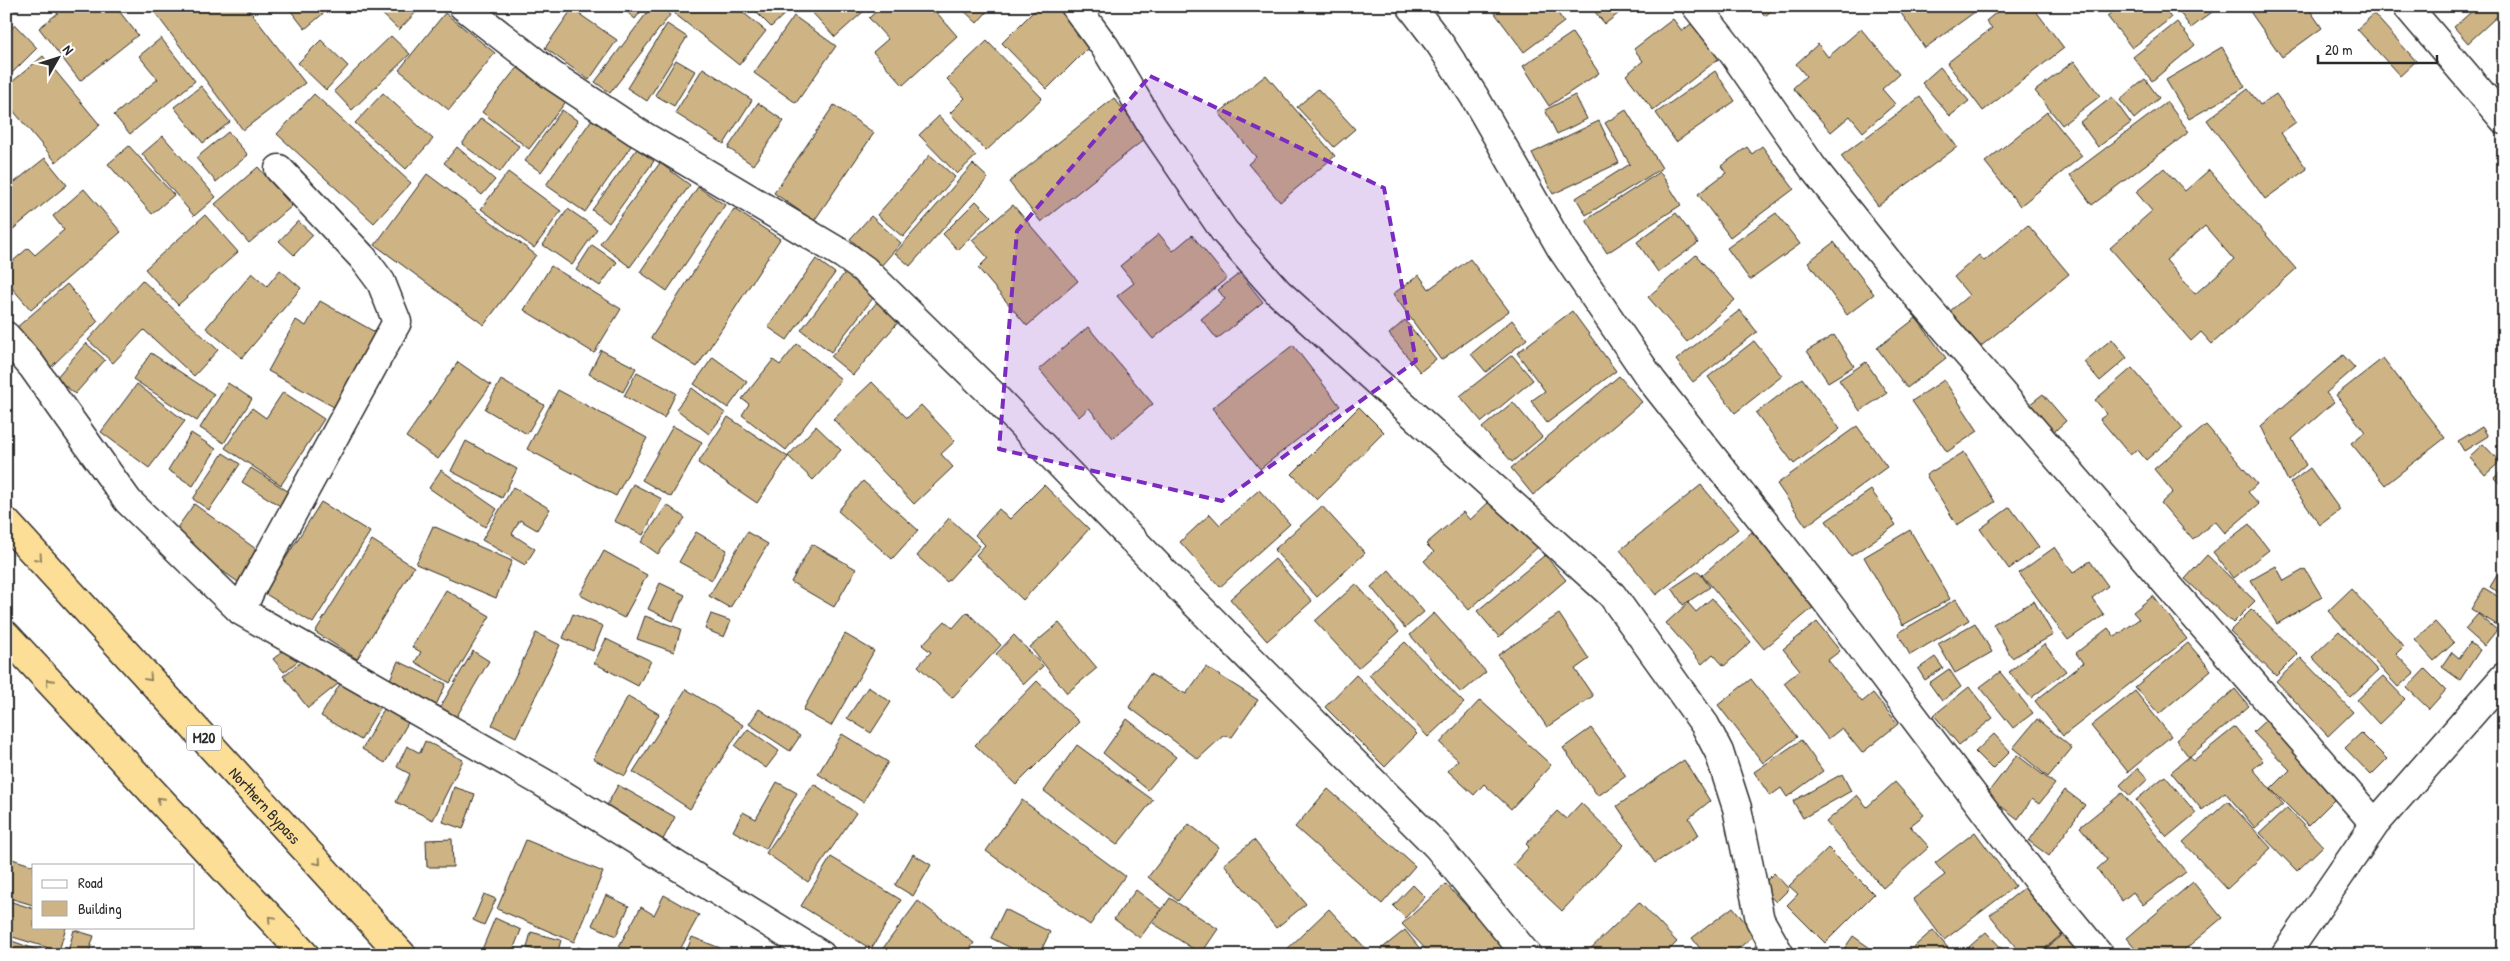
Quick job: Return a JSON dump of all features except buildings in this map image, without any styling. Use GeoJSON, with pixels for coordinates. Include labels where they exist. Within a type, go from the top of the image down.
{"type":"FeatureCollection","features":[{"type":"Feature","properties":{"kind":"highway","name":"Northern Bypass"},"geometry":{"type":"LineString","coordinates":[[6,522],[402,955]]}},
{"type":"Feature","properties":{"kind":"highway"},"geometry":{"type":"LineString","coordinates":[[6,635],[305,955]]}},
{"type":"Feature","properties":{"kind":"street"},"geometry":{"type":"LineString","coordinates":[[463,6],[553,76],[637,132],[844,254],[865,270],[996,398],[1168,576],[1430,839],[1527,955]]}},
{"type":"Feature","properties":{"kind":"street"},"geometry":{"type":"LineString","coordinates":[[1075,6],[1105,47],[1152,126],[1224,230],[1278,292],[1612,595],[1704,725],[1719,752],[1737,808],[1760,920],[1780,955]]}},
{"type":"Feature","properties":{"kind":"street"},"geometry":{"type":"LineString","coordinates":[[1411,6],[1440,44],[1474,96],[1561,248],[1652,381],[1824,598],[2040,885],[2100,955]]}},
{"type":"Feature","properties":{"kind":"street"},"geometry":{"type":"LineString","coordinates":[[1696,6],[1734,53],[1813,168],[1893,268],[2375,824]]}},
{"type":"Feature","properties":{"kind":"street"},"geometry":{"type":"LineString","coordinates":[[2407,6],[2504,120]]}},
{"type":"Feature","properties":{"kind":"street"},"geometry":{"type":"LineString","coordinates":[[241,611],[251,589],[397,322],[381,282],[363,258],[279,169]]}},
{"type":"Feature","properties":{"kind":"street"},"geometry":{"type":"LineString","coordinates":[[6,336],[32,366],[128,501],[241,611],[542,782],[821,955]]}},
{"type":"Feature","properties":{"kind":"street"},"geometry":{"type":"LineString","coordinates":[[2285,955],[2375,824],[2504,677]]}},
{"type":"Feature","properties":{"kind":"highlighted area"},"geometry":{"type":"Polygon","coordinates":[[[1150,76],[1384,188],[1416,361],[1222,501],[999,449],[1017,231],[1150,76]]]}}]}
